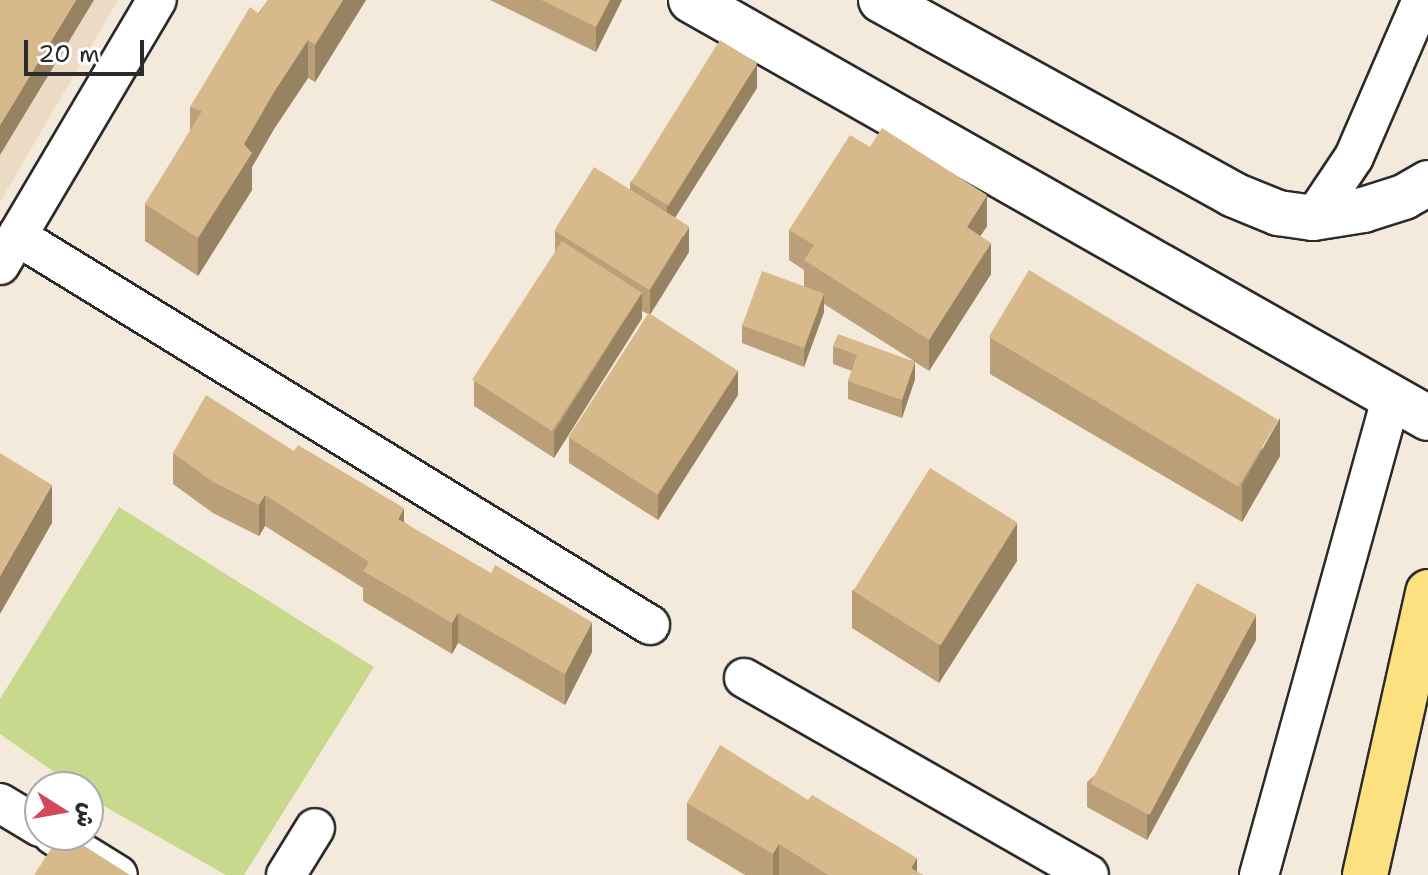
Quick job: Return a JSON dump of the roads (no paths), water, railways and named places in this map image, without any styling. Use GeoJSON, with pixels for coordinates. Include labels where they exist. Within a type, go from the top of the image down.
{"type":"FeatureCollection","features":[{"type":"Feature","properties":{"kind":"highway"},"geometry":{"type":"LineString","coordinates":[[1365,875],[1428,592]]}},
{"type":"Feature","properties":{"kind":"highway"},"geometry":{"type":"LineString","coordinates":[[1391,875],[1428,731]]}},
{"type":"Feature","properties":{"kind":"street"},"geometry":{"type":"LineString","coordinates":[[157,0],[9,251],[650,625]]}},
{"type":"Feature","properties":{"kind":"street"},"geometry":{"type":"LineString","coordinates":[[691,0],[1410,407],[1259,875]]}},
{"type":"Feature","properties":{"kind":"street"},"geometry":{"type":"LineString","coordinates":[[881,0],[1234,195],[1278,213],[1313,218],[1390,202],[1428,183]]}},
{"type":"Feature","properties":{"kind":"street"},"geometry":{"type":"LineString","coordinates":[[1313,218],[1354,157],[1422,0]]}},
{"type":"Feature","properties":{"kind":"street"},"geometry":{"type":"LineString","coordinates":[[744,678],[1089,875]]}},
{"type":"Feature","properties":{"kind":"street"},"geometry":{"type":"LineString","coordinates":[[0,803],[24,817]]}},
{"type":"Feature","properties":{"kind":"street"},"geometry":{"type":"LineString","coordinates":[[286,875],[315,828]]}},
{"type":"Feature","properties":{"kind":"street"},"geometry":{"type":"LineString","coordinates":[[79,851],[118,875]]}}]}
